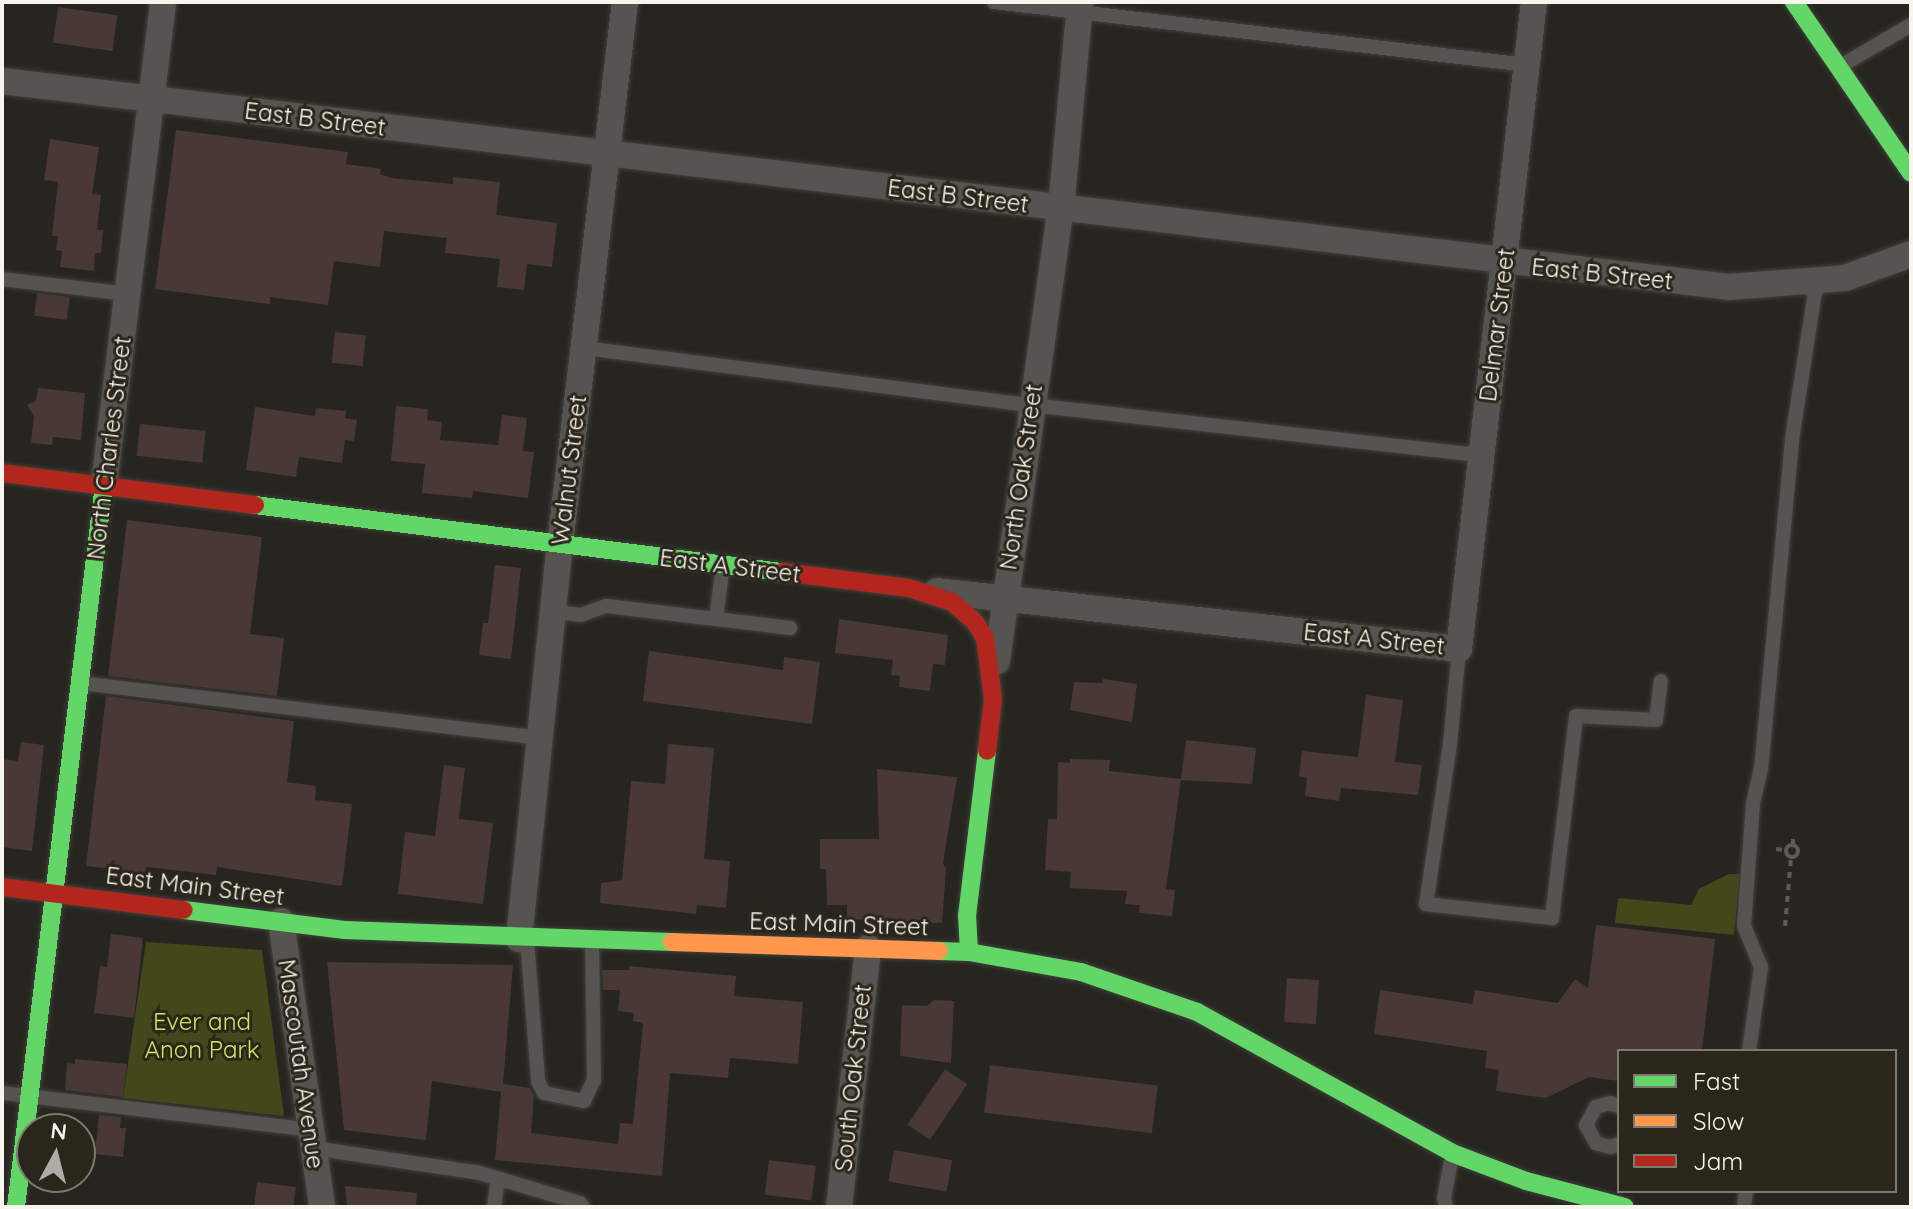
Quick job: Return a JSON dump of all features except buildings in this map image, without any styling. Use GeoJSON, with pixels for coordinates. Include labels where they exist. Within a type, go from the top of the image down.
{"type":"FeatureCollection","features":[{"type":"Feature","properties":{"kind":"main road"},"geometry":{"type":"LineString","coordinates":[[1794,2],[1911,173]]}},
{"type":"Feature","properties":{"kind":"main road","name":"East A Street"},"geometry":{"type":"LineString","coordinates":[[2,473],[909,588]]}},
{"type":"Feature","properties":{"kind":"main road","name":"North Charles Street"},"geometry":{"type":"LineString","coordinates":[[16,1207],[104,484]]}},
{"type":"Feature","properties":{"kind":"main road"},"geometry":{"type":"LineString","coordinates":[[909,588],[952,602],[975,622],[985,638],[993,699]]}},
{"type":"Feature","properties":{"kind":"main road","name":"North Oak Street"},"geometry":{"type":"LineString","coordinates":[[969,952],[967,916],[993,699]]}},
{"type":"Feature","properties":{"kind":"main road","name":"East Main Street"},"geometry":{"type":"LineString","coordinates":[[2,887],[345,930],[523,939],[969,952],[1081,972],[1197,1012],[1452,1153],[1575,1200],[1625,1207]]}},
{"type":"Feature","properties":{"kind":"street","name":"North Charles Street"},"geometry":{"type":"LineString","coordinates":[[104,484],[163,2]]}},
{"type":"Feature","properties":{"kind":"street","name":"Walnut Street"},"geometry":{"type":"LineString","coordinates":[[523,939],[560,544],[625,2]]}},
{"type":"Feature","properties":{"kind":"street","name":"Delmar Street"},"geometry":{"type":"LineString","coordinates":[[1459,649],[1534,2]]}},
{"type":"Feature","properties":{"kind":"street","name":"North Oak Street"},"geometry":{"type":"LineString","coordinates":[[993,699],[1003,598],[1061,208],[1080,7]]}},
{"type":"Feature","properties":{"kind":"street","name":"East B Street"},"geometry":{"type":"LineString","coordinates":[[2,81],[1504,263],[1729,287],[1845,278],[1911,254]]}},
{"type":"Feature","properties":{"kind":"street","name":"East A Street"},"geometry":{"type":"LineString","coordinates":[[909,588],[1459,649]]}},
{"type":"Feature","properties":{"kind":"street","name":"Mascoutah Avenue"},"geometry":{"type":"LineString","coordinates":[[281,921],[322,1207]]}},
{"type":"Feature","properties":{"kind":"street","name":"South Oak Street"},"geometry":{"type":"LineString","coordinates":[[839,1207],[868,948]]}},
{"type":"Feature","properties":{"kind":"lane"},"geometry":{"type":"LineString","coordinates":[[994,2],[1080,7],[1527,65]]}},
{"type":"Feature","properties":{"kind":"lane"},"geometry":{"type":"LineString","coordinates":[[1838,67],[1911,25]]}},
{"type":"Feature","properties":{"kind":"lane"},"geometry":{"type":"LineString","coordinates":[[2,279],[128,294]]}},
{"type":"Feature","properties":{"kind":"lane"},"geometry":{"type":"LineString","coordinates":[[1749,1049],[1761,967],[1744,926],[1753,803],[1761,769],[1792,439],[1817,280]]}},
{"type":"Feature","properties":{"kind":"lane"},"geometry":{"type":"LineString","coordinates":[[584,348],[1032,405],[1481,455]]}},
{"type":"Feature","properties":{"kind":"lane"},"geometry":{"type":"LineString","coordinates":[[716,619],[723,565]]}},
{"type":"Feature","properties":{"kind":"lane"},"geometry":{"type":"LineString","coordinates":[[553,612],[581,615],[606,606],[790,628]]}},
{"type":"Feature","properties":{"kind":"lane"},"geometry":{"type":"LineString","coordinates":[[1459,649],[1450,744],[1426,904],[1552,918],[1576,716],[1656,720],[1661,681]]}},
{"type":"Feature","properties":{"kind":"lane"},"geometry":{"type":"LineString","coordinates":[[80,683],[540,738]]}},
{"type":"Feature","properties":{"kind":"lane"},"geometry":{"type":"LineString","coordinates":[[523,939],[538,1081],[544,1093],[584,1101],[594,1080],[592,941]]}},
{"type":"Feature","properties":{"kind":"lane"},"geometry":{"type":"LineString","coordinates":[[2,1093],[312,1139],[480,1173],[580,1203],[583,1207]]}},
{"type":"Feature","properties":{"kind":"lane"},"geometry":{"type":"LineString","coordinates":[[1617,1105],[1610,1103],[1596,1107],[1586,1125],[1596,1143],[1610,1147],[1617,1145]]}},
{"type":"Feature","properties":{"kind":"lane"},"geometry":{"type":"LineString","coordinates":[[1446,1207],[1444,1198],[1452,1153]]}},
{"type":"Feature","properties":{"kind":"lane"},"geometry":{"type":"LineString","coordinates":[[494,1207],[498,1180]]}},
{"type":"Feature","properties":{"kind":"path"},"geometry":{"type":"LineString","coordinates":[[1793,834],[1793,845],[1798,851]]}},
{"type":"Feature","properties":{"kind":"path"},"geometry":{"type":"LineString","coordinates":[[1776,849],[1786,850],[1793,845]]}},
{"type":"Feature","properties":{"kind":"path"},"geometry":{"type":"LineString","coordinates":[[1785,926],[1791,857],[1786,850]]}},
{"type":"Feature","properties":{"kind":"path"},"geometry":{"type":"LineString","coordinates":[[1791,857],[1798,851],[1807,851]]}},
{"type":"Feature","properties":{"kind":"green space"},"geometry":{"type":"Polygon","coordinates":[[[1729,874],[1740,874],[1734,935],[1615,923],[1618,898],[1691,905],[1699,889],[1729,874]]]}},
{"type":"Feature","properties":{"kind":"green space","name":"Ever and Anon Park"},"geometry":{"type":"Polygon","coordinates":[[[146,942],[262,950],[284,1116],[123,1098],[146,942]]]}},
{"type":"Feature","properties":{"kind":"traffic: fast"},"geometry":{"type":"LineString","coordinates":[[1794,2],[1911,173]]}},
{"type":"Feature","properties":{"kind":"traffic: fast"},"geometry":{"type":"LineString","coordinates":[[16,1207],[104,484]]}},
{"type":"Feature","properties":{"kind":"traffic: fast"},"geometry":{"type":"LineString","coordinates":[[255,505],[782,572]]}},
{"type":"Feature","properties":{"kind":"traffic: fast"},"geometry":{"type":"LineString","coordinates":[[969,952],[967,916],[987,751]]}},
{"type":"Feature","properties":{"kind":"traffic: fast"},"geometry":{"type":"LineString","coordinates":[[184,910],[345,930],[672,942]]}},
{"type":"Feature","properties":{"kind":"traffic: fast"},"geometry":{"type":"LineString","coordinates":[[939,951],[969,952],[1081,972],[1197,1012],[1452,1153],[1526,1181],[1625,1207]]}},
{"type":"Feature","properties":{"kind":"traffic: slow"},"geometry":{"type":"LineString","coordinates":[[672,942],[939,951]]}},
{"type":"Feature","properties":{"kind":"traffic: jam"},"geometry":{"type":"LineString","coordinates":[[2,473],[255,505]]}},
{"type":"Feature","properties":{"kind":"traffic: jam"},"geometry":{"type":"LineString","coordinates":[[782,572],[909,588],[952,602],[975,622],[985,638],[993,699],[987,751]]}},
{"type":"Feature","properties":{"kind":"traffic: jam"},"geometry":{"type":"LineString","coordinates":[[2,887],[184,910]]}}]}
